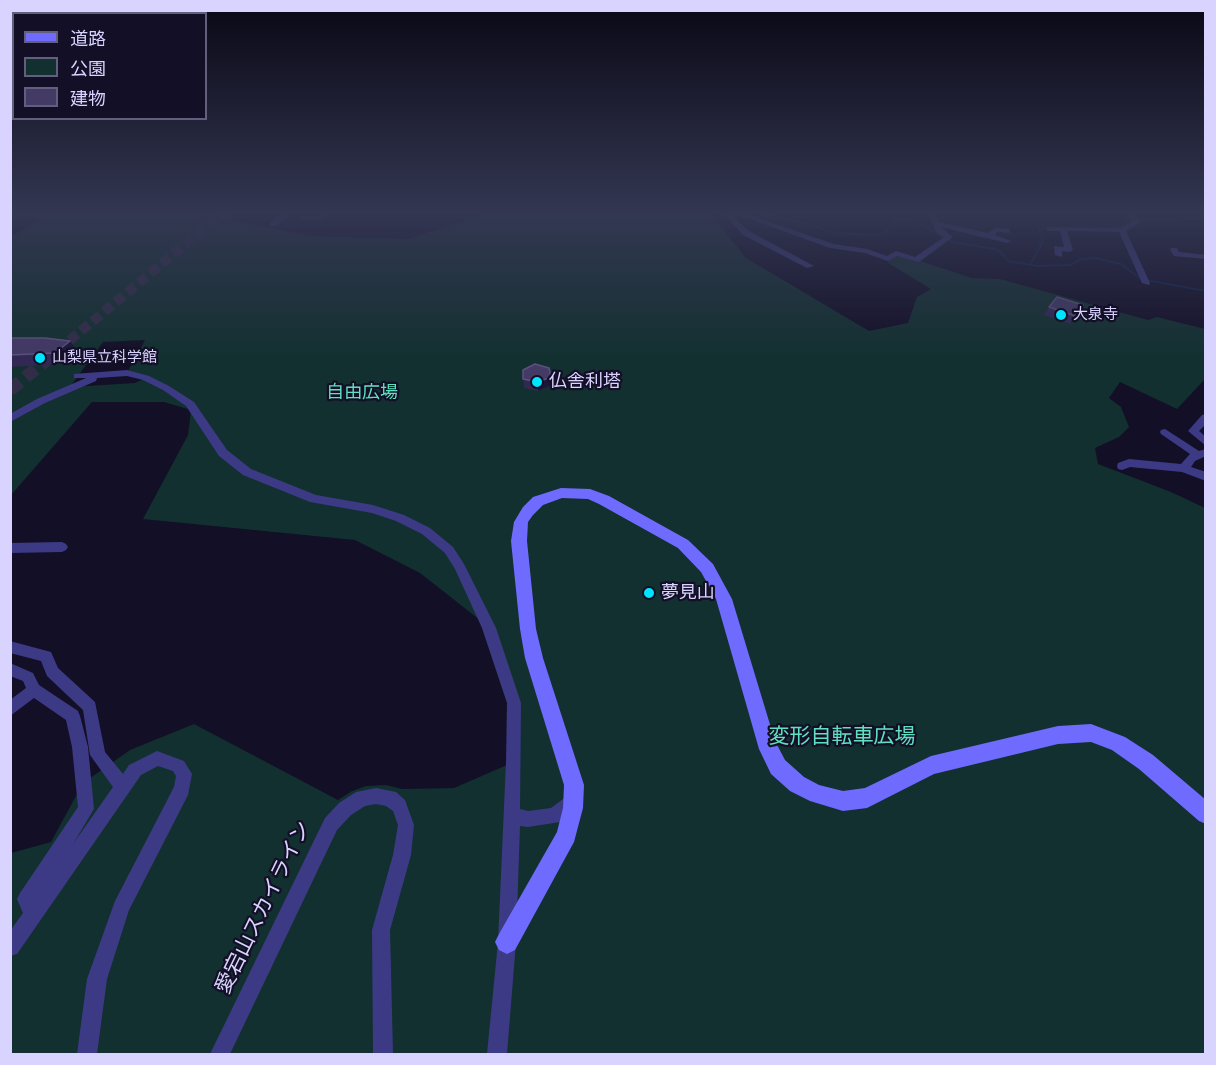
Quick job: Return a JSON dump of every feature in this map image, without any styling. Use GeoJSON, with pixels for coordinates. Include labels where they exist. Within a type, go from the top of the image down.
{"type":"FeatureCollection","features":[{"type":"Feature","properties":{"kind":"main road"},"geometry":{"type":"LineString","coordinates":[[507,942],[567,835],[573,799],[574,784],[534,658],[528,629],[519,541],[521,522],[538,501],[561,493],[590,494],[604,500],[683,544],[707,568],[724,599],[766,743],[778,767],[797,784],[817,794],[843,801],[867,798],[931,765],[1058,735],[1091,733],[1118,743],[1146,762],[1206,814]]}},
{"type":"Feature","properties":{"kind":"street"},"geometry":{"type":"LineString","coordinates":[[804,263],[810,266]]}},
{"type":"Feature","properties":{"kind":"street"},"geometry":{"type":"LineString","coordinates":[[1137,263],[1145,280]]}},
{"type":"Feature","properties":{"kind":"street"},"geometry":{"type":"LineString","coordinates":[[77,376],[127,373],[146,378],[190,404],[223,453],[257,477],[314,500],[373,509],[400,518],[426,531],[449,550],[489,628],[514,703],[507,942],[497,1054]]}},
{"type":"Feature","properties":{"kind":"street"},"geometry":{"type":"LineString","coordinates":[[10,419],[40,401],[106,374]]}},
{"type":"Feature","properties":{"kind":"street"},"geometry":{"type":"LineString","coordinates":[[1206,417],[1192,431],[1206,443]]}},
{"type":"Feature","properties":{"kind":"street"},"geometry":{"type":"LineString","coordinates":[[1166,437],[1201,453],[1184,468]]}},
{"type":"Feature","properties":{"kind":"street"},"geometry":{"type":"LineString","coordinates":[[1122,466],[1129,463],[1184,468],[1206,477]]}},
{"type":"Feature","properties":{"kind":"street"},"geometry":{"type":"LineString","coordinates":[[10,548],[62,547]]}},
{"type":"Feature","properties":{"kind":"street"},"geometry":{"type":"LineString","coordinates":[[10,647],[46,656],[52,672],[90,706],[98,755],[123,787]]}},
{"type":"Feature","properties":{"kind":"street"},"geometry":{"type":"LineString","coordinates":[[10,669],[28,677],[34,690],[73,716],[80,747],[86,809],[26,899],[33,914]]}},
{"type":"Feature","properties":{"kind":"street"},"geometry":{"type":"LineString","coordinates":[[10,708],[34,690]]}},
{"type":"Feature","properties":{"kind":"street"},"geometry":{"type":"LineString","coordinates":[[10,947],[135,770],[157,758],[169,761],[184,774],[182,789],[118,918],[97,979],[87,1054]]}},
{"type":"Feature","properties":{"kind":"street","name":"愛宕山スカイライン"},"geometry":{"type":"LineString","coordinates":[[220,1054],[331,824],[362,798],[376,796],[390,798],[399,806],[406,825],[402,855],[381,930],[383,1054]]}},
{"type":"Feature","properties":{"kind":"street"},"geometry":{"type":"LineString","coordinates":[[512,816],[528,819],[554,816],[573,799]]}},
{"type":"Feature","properties":{"kind":"green space"},"geometry":{"type":"Polygon","coordinates":[[[11,263],[754,263],[869,331],[908,323],[917,297],[931,289],[888,263],[925,263],[972,278],[1000,279],[1148,320],[1157,317],[1205,329],[1205,379],[1177,409],[1120,382],[1109,398],[1121,407],[1129,427],[1119,437],[1095,448],[1098,464],[1171,492],[1205,508],[1205,1054],[11,1054],[11,853],[51,842],[83,783],[130,750],[194,724],[338,800],[366,786],[386,785],[402,789],[454,788],[514,762],[514,703],[490,628],[420,573],[355,540],[143,519],[188,435],[191,410],[164,402],[92,402],[11,495],[11,263]],[[145,340],[103,342],[70,387],[135,383],[145,378],[128,371],[145,340]]]}},
{"type":"Feature","properties":{"kind":"building"},"geometry":{"type":"Polygon","coordinates":[[[1057,297],[1083,305],[1075,316],[1049,307],[1057,297]]]}},
{"type":"Feature","properties":{"kind":"building"},"geometry":{"type":"Polygon","coordinates":[[[10,338],[70,341],[55,353],[10,355],[10,338]]]}},
{"type":"Feature","properties":{"kind":"building"},"geometry":{"type":"Polygon","coordinates":[[[535,364],[549,368],[551,377],[538,382],[523,379],[523,370],[535,364]]]}},
{"type":"Feature","properties":{"kind":"waterway"},"geometry":{"type":"LineString","coordinates":[[1018,263],[1030,265]]}},
{"type":"Feature","properties":{"kind":"waterway"},"geometry":{"type":"LineString","coordinates":[[1030,265],[1071,265],[1075,263]]}},
{"type":"Feature","properties":{"kind":"waterway"},"geometry":{"type":"LineString","coordinates":[[1115,263],[1121,264],[1141,279],[1206,291]]}},
{"type":"Feature","properties":{"kind":"tunnel"},"geometry":{"type":"LineString","coordinates":[[58,350],[163,263]]}},
{"type":"Feature","properties":{"kind":"tunnel"},"geometry":{"type":"LineString","coordinates":[[10,390],[60,349]]}},
{"type":"Feature","properties":{"kind":"place","name":"大泉寺"},"geometry":{"type":"Point","coordinates":[1061,315]}},
{"type":"Feature","properties":{"kind":"place","name":"山梨県立科学館"},"geometry":{"type":"Point","coordinates":[40,358]}},
{"type":"Feature","properties":{"kind":"place","name":"仏舎利塔"},"geometry":{"type":"Point","coordinates":[537,382]}},
{"type":"Feature","properties":{"kind":"place","name":"夢見山"},"geometry":{"type":"Point","coordinates":[649,593]}},
{"type":"Feature","properties":{"kind":"park label","name":"自由広場"},"geometry":{"type":"Point","coordinates":[362,393]}},
{"type":"Feature","properties":{"kind":"park label","name":"変形自転車広場"},"geometry":{"type":"Point","coordinates":[842,737]}}]}
